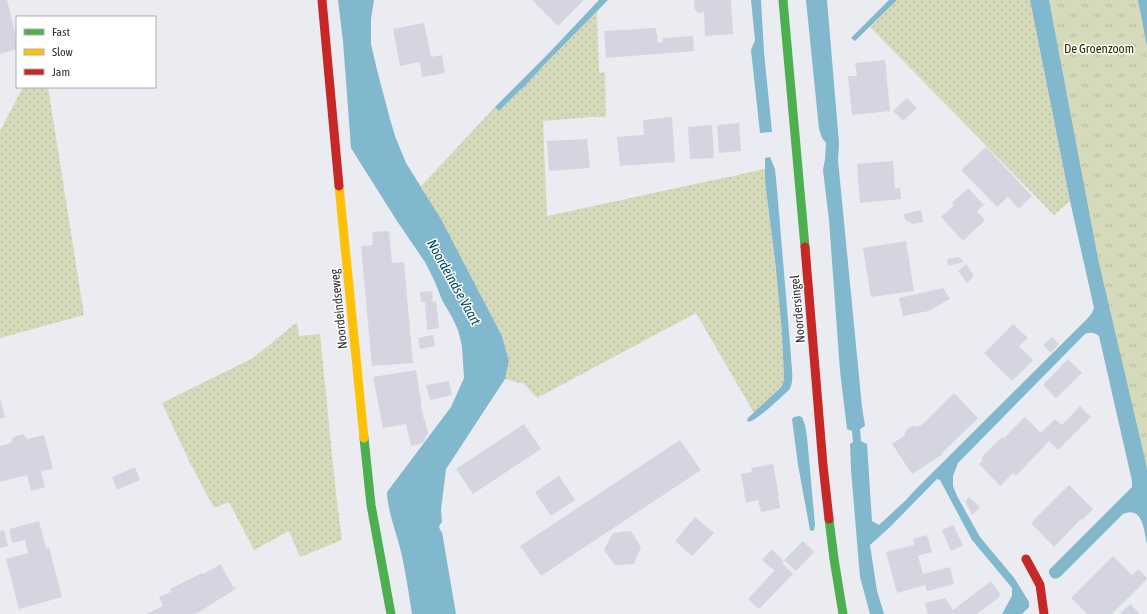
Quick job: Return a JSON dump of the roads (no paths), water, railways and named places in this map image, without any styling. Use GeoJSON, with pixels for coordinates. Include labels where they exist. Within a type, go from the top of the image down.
{"type":"FeatureCollection","features":[{"type":"Feature","properties":{"kind":"street","name":"Noordeindseweg"},"geometry":{"type":"LineString","coordinates":[[322,0],[371,505],[391,614]]}},
{"type":"Feature","properties":{"kind":"street","name":"Noordersingel"},"geometry":{"type":"LineString","coordinates":[[783,0],[823,465],[834,559],[843,614]]}},
{"type":"Feature","properties":{"kind":"street"},"geometry":{"type":"LineString","coordinates":[[1026,559],[1040,585],[1044,614]]}},
{"type":"Feature","properties":{"kind":"water","name":"Noordeindse Vaart"},"geometry":{"type":"Polygon","coordinates":[[[338,0],[374,0],[371,19],[371,44],[395,136],[406,163],[441,219],[502,336],[509,361],[505,379],[446,469],[441,510],[442,522],[439,526],[442,532],[456,614],[412,614],[402,556],[387,499],[387,492],[451,407],[464,378],[462,346],[458,330],[442,300],[425,262],[351,148],[343,41],[338,0]]]}},
{"type":"Feature","properties":{"kind":"water"},"geometry":{"type":"Polygon","coordinates":[[[599,0],[608,0],[499,111],[495,107],[599,0]]]}},
{"type":"Feature","properties":{"kind":"water"},"geometry":{"type":"Polygon","coordinates":[[[751,0],[761,0],[764,52],[772,132],[760,133],[751,50],[755,40],[751,0]]]}},
{"type":"Feature","properties":{"kind":"water"},"geometry":{"type":"Polygon","coordinates":[[[806,0],[827,0],[839,143],[838,160],[865,426],[860,429],[861,441],[867,444],[872,521],[879,525],[906,500],[1088,318],[1094,308],[1070,201],[1030,0],[1049,0],[1098,259],[1147,468],[1147,544],[1139,516],[1130,512],[1123,514],[1060,577],[1053,578],[1049,573],[1049,570],[1132,487],[1132,481],[1099,336],[1094,333],[1087,333],[958,463],[953,476],[953,486],[957,496],[980,537],[1015,579],[1029,602],[1029,607],[1022,614],[1002,614],[1012,596],[1012,588],[972,540],[940,480],[937,479],[890,527],[870,545],[877,591],[884,614],[870,614],[860,577],[851,470],[850,444],[853,442],[852,431],[847,429],[840,371],[829,220],[823,170],[826,143],[822,138],[819,129],[806,0]]]}},
{"type":"Feature","properties":{"kind":"water"},"geometry":{"type":"Polygon","coordinates":[[[889,0],[897,0],[855,41],[851,38],[889,0]]]}},
{"type":"Feature","properties":{"kind":"water"},"geometry":{"type":"Polygon","coordinates":[[[1138,0],[1147,0],[1147,46],[1138,0]]]}},
{"type":"Feature","properties":{"kind":"water"},"geometry":{"type":"Polygon","coordinates":[[[770,157],[775,169],[792,382],[789,390],[764,412],[749,422],[747,420],[748,418],[782,386],[784,380],[782,333],[765,180],[765,158],[770,157]]]}},
{"type":"Feature","properties":{"kind":"water"},"geometry":{"type":"Polygon","coordinates":[[[799,416],[802,417],[807,437],[815,525],[814,530],[811,531],[798,465],[792,419],[799,416]]]}},
{"type":"Feature","properties":{"kind":"park label","name":"De Groenzoom"},"geometry":{"type":"Point","coordinates":[1099,48]}}]}
